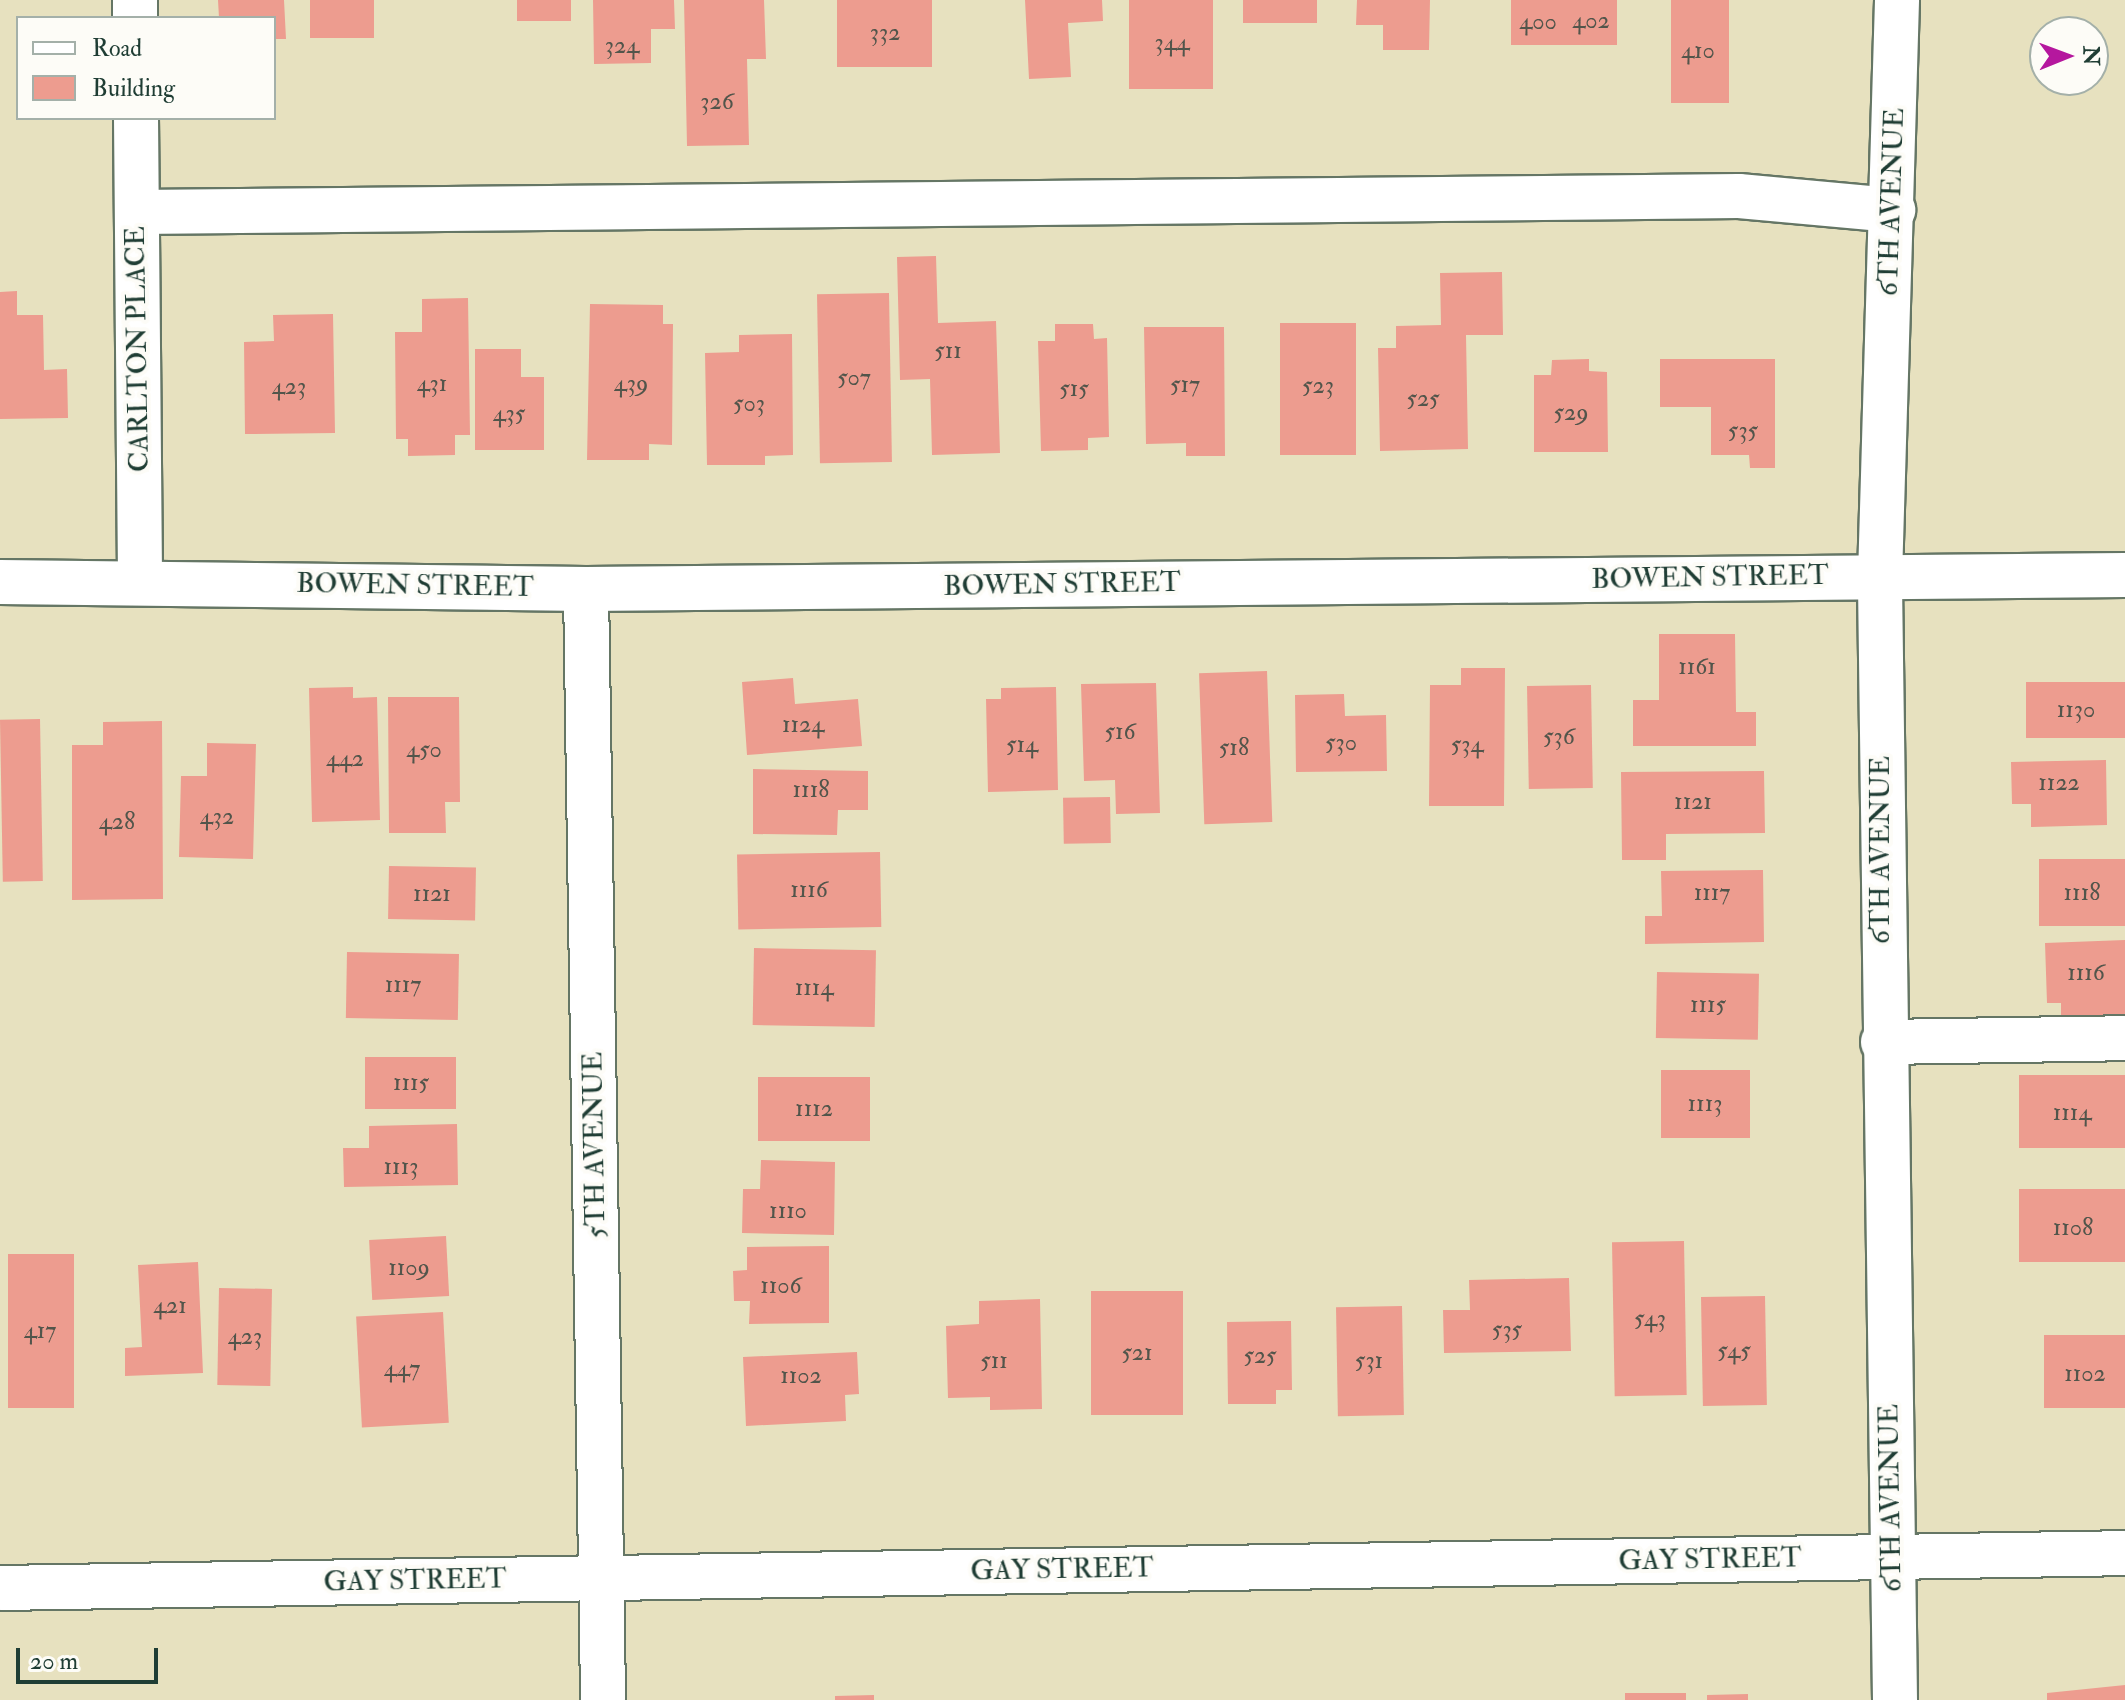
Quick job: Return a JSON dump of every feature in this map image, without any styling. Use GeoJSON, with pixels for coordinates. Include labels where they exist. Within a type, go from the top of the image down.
{"type":"FeatureCollection","features":[{"type":"Feature","properties":{"kind":"street","name":"6TH AVENUE"},"geometry":{"type":"LineString","coordinates":[[1895,1700],[1883,1042],[1880,577],[1897,0]]}},
{"type":"Feature","properties":{"kind":"street","name":"CARLTON PLACE"},"geometry":{"type":"LineString","coordinates":[[136,120],[140,581]]}},
{"type":"Feature","properties":{"kind":"street"},"geometry":{"type":"LineString","coordinates":[[137,212],[1739,196],[1893,210]]}},
{"type":"Feature","properties":{"kind":"street","name":"BOWEN STREET"},"geometry":{"type":"LineString","coordinates":[[0,582],[140,581],[586,589],[2125,575]]}},
{"type":"Feature","properties":{"kind":"street","name":"5TH AVENUE"},"geometry":{"type":"LineString","coordinates":[[586,589],[603,1700]]}},
{"type":"Feature","properties":{"kind":"street"},"geometry":{"type":"LineString","coordinates":[[1883,1042],[2125,1038]]}},
{"type":"Feature","properties":{"kind":"street","name":"GAY STREET"},"geometry":{"type":"LineString","coordinates":[[0,1588],[2125,1553]]}},
{"type":"Feature","properties":{"kind":"building"},"geometry":{"type":"Polygon","coordinates":[[[218,0],[284,0],[286,39],[276,39],[276,16],[219,16],[218,0]]]}},
{"type":"Feature","properties":{"kind":"building"},"geometry":{"type":"Polygon","coordinates":[[[310,0],[374,0],[374,38],[310,38],[310,0]]]}},
{"type":"Feature","properties":{"kind":"building"},"geometry":{"type":"Polygon","coordinates":[[[517,0],[571,0],[571,21],[517,21],[517,0]]]}},
{"type":"Feature","properties":{"kind":"building"},"geometry":{"type":"Polygon","coordinates":[[[593,0],[674,0],[675,29],[651,29],[651,63],[594,64],[593,0]]]}},
{"type":"Feature","properties":{"kind":"building"},"geometry":{"type":"Polygon","coordinates":[[[684,0],[764,0],[766,59],[747,59],[749,145],[687,146],[684,0]]]}},
{"type":"Feature","properties":{"kind":"building"},"geometry":{"type":"Polygon","coordinates":[[[837,0],[932,0],[932,67],[837,67],[837,0]]]}},
{"type":"Feature","properties":{"kind":"building"},"geometry":{"type":"Polygon","coordinates":[[[1025,0],[1102,0],[1103,21],[1068,23],[1071,77],[1029,79],[1025,0]]]}},
{"type":"Feature","properties":{"kind":"building"},"geometry":{"type":"Polygon","coordinates":[[[1129,0],[1213,0],[1213,89],[1129,89],[1129,0]]]}},
{"type":"Feature","properties":{"kind":"building"},"geometry":{"type":"Polygon","coordinates":[[[1243,0],[1317,0],[1317,23],[1243,23],[1243,0]]]}},
{"type":"Feature","properties":{"kind":"building"},"geometry":{"type":"Polygon","coordinates":[[[1357,0],[1430,0],[1429,50],[1383,50],[1383,25],[1356,25],[1357,0]]]}},
{"type":"Feature","properties":{"kind":"building"},"geometry":{"type":"Polygon","coordinates":[[[1511,0],[1617,0],[1617,45],[1511,45],[1511,0]]]}},
{"type":"Feature","properties":{"kind":"building"},"geometry":{"type":"Polygon","coordinates":[[[1671,0],[1729,0],[1729,103],[1671,103],[1671,0]]]}},
{"type":"Feature","properties":{"kind":"building"},"geometry":{"type":"Polygon","coordinates":[[[936,256],[938,323],[996,321],[1000,453],[932,455],[930,379],[900,380],[897,257],[936,256]]]}},
{"type":"Feature","properties":{"kind":"building"},"geometry":{"type":"Polygon","coordinates":[[[1502,272],[1503,335],[1466,335],[1468,449],[1380,451],[1378,348],[1396,348],[1396,326],[1441,325],[1440,273],[1502,272]]]}},
{"type":"Feature","properties":{"kind":"building"},"geometry":{"type":"Polygon","coordinates":[[[17,291],[17,315],[43,315],[44,370],[67,369],[68,418],[0,419],[0,292],[17,291]]]}},
{"type":"Feature","properties":{"kind":"building"},"geometry":{"type":"Polygon","coordinates":[[[889,293],[892,462],[820,463],[817,294],[889,293]]]}},
{"type":"Feature","properties":{"kind":"building"},"geometry":{"type":"Polygon","coordinates":[[[468,298],[470,435],[455,435],[455,455],[408,456],[408,439],[396,439],[395,332],[422,332],[422,299],[468,298]]]}},
{"type":"Feature","properties":{"kind":"building"},"geometry":{"type":"Polygon","coordinates":[[[590,304],[663,305],[663,324],[673,324],[672,445],[649,444],[649,460],[587,460],[590,304]]]}},
{"type":"Feature","properties":{"kind":"building"},"geometry":{"type":"Polygon","coordinates":[[[333,314],[335,433],[245,434],[244,342],[274,341],[273,315],[333,314]]]}},
{"type":"Feature","properties":{"kind":"building"},"geometry":{"type":"Polygon","coordinates":[[[1280,323],[1356,323],[1356,455],[1280,455],[1280,323]]]}},
{"type":"Feature","properties":{"kind":"building"},"geometry":{"type":"Polygon","coordinates":[[[1055,324],[1093,324],[1094,339],[1107,338],[1109,437],[1088,438],[1088,450],[1041,451],[1038,341],[1055,341],[1055,324]]]}},
{"type":"Feature","properties":{"kind":"building"},"geometry":{"type":"Polygon","coordinates":[[[1144,327],[1224,327],[1225,456],[1186,456],[1186,443],[1146,444],[1144,327]]]}},
{"type":"Feature","properties":{"kind":"building"},"geometry":{"type":"Polygon","coordinates":[[[792,334],[793,455],[765,456],[765,465],[707,465],[705,353],[739,352],[739,335],[792,334]]]}},
{"type":"Feature","properties":{"kind":"building"},"geometry":{"type":"Polygon","coordinates":[[[475,349],[521,349],[521,377],[544,377],[544,450],[475,450],[475,349]]]}},
{"type":"Feature","properties":{"kind":"building"},"geometry":{"type":"Polygon","coordinates":[[[1589,359],[1589,371],[1607,372],[1608,452],[1534,452],[1534,375],[1551,375],[1552,360],[1589,359]]]}},
{"type":"Feature","properties":{"kind":"building"},"geometry":{"type":"Polygon","coordinates":[[[1660,359],[1775,359],[1775,468],[1750,468],[1749,455],[1711,455],[1711,407],[1660,407],[1660,359]]]}},
{"type":"Feature","properties":{"kind":"building"},"geometry":{"type":"Polygon","coordinates":[[[1659,634],[1735,634],[1736,712],[1756,712],[1756,746],[1633,746],[1633,700],[1659,700],[1659,634]]]}},
{"type":"Feature","properties":{"kind":"building"},"geometry":{"type":"Polygon","coordinates":[[[1461,668],[1505,668],[1504,806],[1429,806],[1430,685],[1461,685],[1461,668]]]}},
{"type":"Feature","properties":{"kind":"building"},"geometry":{"type":"Polygon","coordinates":[[[1267,671],[1272,822],[1204,824],[1199,673],[1267,671]]]}},
{"type":"Feature","properties":{"kind":"building"},"geometry":{"type":"Polygon","coordinates":[[[793,678],[795,704],[858,699],[862,746],[747,755],[742,682],[793,678]]]}},
{"type":"Feature","properties":{"kind":"building"},"geometry":{"type":"Polygon","coordinates":[[[2026,682],[2125,682],[2125,738],[2026,738],[2026,682]]]}},
{"type":"Feature","properties":{"kind":"building"},"geometry":{"type":"Polygon","coordinates":[[[1156,683],[1160,813],[1116,814],[1115,780],[1084,781],[1081,684],[1156,683]]]}},
{"type":"Feature","properties":{"kind":"building"},"geometry":{"type":"Polygon","coordinates":[[[1591,685],[1593,788],[1529,789],[1527,686],[1591,685]]]}},
{"type":"Feature","properties":{"kind":"building"},"geometry":{"type":"Polygon","coordinates":[[[353,687],[353,698],[377,697],[380,820],[312,822],[309,688],[353,687]]]}},
{"type":"Feature","properties":{"kind":"building"},"geometry":{"type":"Polygon","coordinates":[[[1056,687],[1058,790],[988,792],[986,699],[1001,699],[1001,688],[1056,687]]]}},
{"type":"Feature","properties":{"kind":"building"},"geometry":{"type":"Polygon","coordinates":[[[1344,694],[1345,716],[1386,715],[1387,771],[1296,772],[1295,695],[1344,694]]]}},
{"type":"Feature","properties":{"kind":"building"},"geometry":{"type":"Polygon","coordinates":[[[388,697],[459,697],[460,802],[445,802],[446,833],[389,833],[388,697]]]}},
{"type":"Feature","properties":{"kind":"building"},"geometry":{"type":"Polygon","coordinates":[[[40,719],[43,881],[3,882],[0,720],[40,719]]]}},
{"type":"Feature","properties":{"kind":"building"},"geometry":{"type":"Polygon","coordinates":[[[162,721],[163,899],[72,900],[72,745],[103,745],[103,722],[162,721]]]}},
{"type":"Feature","properties":{"kind":"building"},"geometry":{"type":"Polygon","coordinates":[[[207,743],[256,744],[253,859],[179,857],[181,776],[207,776],[207,743]]]}},
{"type":"Feature","properties":{"kind":"building"},"geometry":{"type":"Polygon","coordinates":[[[2106,760],[2107,825],[2031,827],[2031,804],[2012,804],[2011,762],[2106,760]]]}},
{"type":"Feature","properties":{"kind":"building"},"geometry":{"type":"Polygon","coordinates":[[[753,769],[868,771],[868,810],[838,810],[837,835],[753,834],[753,769]]]}},
{"type":"Feature","properties":{"kind":"building"},"geometry":{"type":"Polygon","coordinates":[[[1764,771],[1765,833],[1666,834],[1666,860],[1622,860],[1621,772],[1764,771]]]}},
{"type":"Feature","properties":{"kind":"building"},"geometry":{"type":"Polygon","coordinates":[[[1110,797],[1111,843],[1064,844],[1063,798],[1110,797]]]}},
{"type":"Feature","properties":{"kind":"building"},"geometry":{"type":"Polygon","coordinates":[[[880,852],[881,927],[738,929],[737,854],[880,852]]]}},
{"type":"Feature","properties":{"kind":"building"},"geometry":{"type":"Polygon","coordinates":[[[2039,859],[2125,859],[2125,926],[2039,926],[2039,859]]]}},
{"type":"Feature","properties":{"kind":"building"},"geometry":{"type":"Polygon","coordinates":[[[389,866],[476,868],[475,921],[388,919],[389,866]]]}},
{"type":"Feature","properties":{"kind":"building"},"geometry":{"type":"Polygon","coordinates":[[[1763,870],[1764,942],[1645,944],[1645,916],[1662,916],[1661,871],[1763,870]]]}},
{"type":"Feature","properties":{"kind":"building"},"geometry":{"type":"Polygon","coordinates":[[[2125,940],[2125,1014],[2061,1017],[2061,1003],[2047,1003],[2045,943],[2125,940]]]}},
{"type":"Feature","properties":{"kind":"building"},"geometry":{"type":"Polygon","coordinates":[[[754,948],[876,950],[875,1027],[753,1025],[754,948]]]}},
{"type":"Feature","properties":{"kind":"building"},"geometry":{"type":"Polygon","coordinates":[[[347,952],[459,954],[458,1020],[346,1018],[347,952]]]}},
{"type":"Feature","properties":{"kind":"building"},"geometry":{"type":"Polygon","coordinates":[[[1657,972],[1759,974],[1758,1040],[1656,1038],[1657,972]]]}},
{"type":"Feature","properties":{"kind":"building"},"geometry":{"type":"Polygon","coordinates":[[[365,1057],[456,1057],[456,1109],[365,1109],[365,1057]]]}},
{"type":"Feature","properties":{"kind":"building"},"geometry":{"type":"Polygon","coordinates":[[[1661,1070],[1750,1070],[1750,1138],[1661,1138],[1661,1070]]]}},
{"type":"Feature","properties":{"kind":"building"},"geometry":{"type":"Polygon","coordinates":[[[2019,1075],[2125,1075],[2125,1148],[2019,1148],[2019,1075]]]}},
{"type":"Feature","properties":{"kind":"building"},"geometry":{"type":"Polygon","coordinates":[[[758,1077],[870,1077],[870,1141],[758,1141],[758,1077]]]}},
{"type":"Feature","properties":{"kind":"building"},"geometry":{"type":"Polygon","coordinates":[[[457,1124],[458,1185],[344,1187],[343,1148],[369,1148],[369,1126],[457,1124]]]}},
{"type":"Feature","properties":{"kind":"building"},"geometry":{"type":"Polygon","coordinates":[[[761,1160],[835,1162],[834,1235],[742,1233],[743,1189],[760,1189],[761,1160]]]}},
{"type":"Feature","properties":{"kind":"building"},"geometry":{"type":"Polygon","coordinates":[[[2019,1189],[2125,1189],[2125,1262],[2019,1262],[2019,1189]]]}},
{"type":"Feature","properties":{"kind":"building"},"geometry":{"type":"Polygon","coordinates":[[[446,1236],[449,1296],[372,1300],[369,1240],[446,1236]]]}},
{"type":"Feature","properties":{"kind":"building"},"geometry":{"type":"Polygon","coordinates":[[[1684,1241],[1687,1395],[1615,1396],[1612,1242],[1684,1241]]]}},
{"type":"Feature","properties":{"kind":"building"},"geometry":{"type":"Polygon","coordinates":[[[829,1246],[829,1323],[749,1324],[750,1301],[734,1301],[733,1271],[747,1270],[747,1247],[829,1246]]]}},
{"type":"Feature","properties":{"kind":"building"},"geometry":{"type":"Polygon","coordinates":[[[8,1254],[74,1254],[74,1408],[8,1408],[8,1254]]]}},
{"type":"Feature","properties":{"kind":"building"},"geometry":{"type":"Polygon","coordinates":[[[198,1262],[203,1373],[125,1376],[125,1348],[142,1347],[138,1265],[198,1262]]]}},
{"type":"Feature","properties":{"kind":"building"},"geometry":{"type":"Polygon","coordinates":[[[1569,1278],[1571,1351],[1444,1353],[1443,1310],[1470,1310],[1469,1280],[1569,1278]]]}},
{"type":"Feature","properties":{"kind":"building"},"geometry":{"type":"Polygon","coordinates":[[[219,1288],[272,1289],[270,1386],[217,1385],[219,1288]]]}},
{"type":"Feature","properties":{"kind":"building"},"geometry":{"type":"Polygon","coordinates":[[[1091,1291],[1183,1291],[1183,1415],[1091,1415],[1091,1291]]]}},
{"type":"Feature","properties":{"kind":"building"},"geometry":{"type":"Polygon","coordinates":[[[1765,1296],[1767,1405],[1703,1406],[1701,1297],[1765,1296]]]}},
{"type":"Feature","properties":{"kind":"building"},"geometry":{"type":"Polygon","coordinates":[[[1040,1299],[1042,1409],[990,1410],[990,1397],[948,1398],[946,1326],[979,1324],[979,1301],[1040,1299]]]}},
{"type":"Feature","properties":{"kind":"building"},"geometry":{"type":"Polygon","coordinates":[[[1402,1306],[1404,1415],[1338,1416],[1336,1307],[1402,1306]]]}},
{"type":"Feature","properties":{"kind":"building"},"geometry":{"type":"Polygon","coordinates":[[[443,1312],[449,1423],[362,1427],[356,1317],[443,1312]]]}},
{"type":"Feature","properties":{"kind":"building"},"geometry":{"type":"Polygon","coordinates":[[[1291,1321],[1292,1390],[1276,1390],[1276,1404],[1228,1404],[1227,1322],[1291,1321]]]}},
{"type":"Feature","properties":{"kind":"building"},"geometry":{"type":"Polygon","coordinates":[[[2044,1335],[2125,1335],[2125,1408],[2044,1408],[2044,1335]]]}},
{"type":"Feature","properties":{"kind":"building"},"geometry":{"type":"Polygon","coordinates":[[[857,1352],[859,1394],[845,1395],[846,1421],[746,1426],[743,1357],[857,1352]]]}},
{"type":"Feature","properties":{"kind":"building"},"geometry":{"type":"Polygon","coordinates":[[[2125,1685],[2125,1700],[2047,1700],[2047,1693],[2125,1685]]]}},
{"type":"Feature","properties":{"kind":"building"},"geometry":{"type":"Polygon","coordinates":[[[1625,1693],[1686,1693],[1686,1700],[1625,1700],[1625,1693]]]}},
{"type":"Feature","properties":{"kind":"building"},"geometry":{"type":"Polygon","coordinates":[[[1748,1694],[1748,1700],[1707,1700],[1707,1695],[1748,1694]]]}},
{"type":"Feature","properties":{"kind":"building"},"geometry":{"type":"Polygon","coordinates":[[[874,1695],[874,1700],[835,1700],[835,1696],[874,1695]]]}}]}
